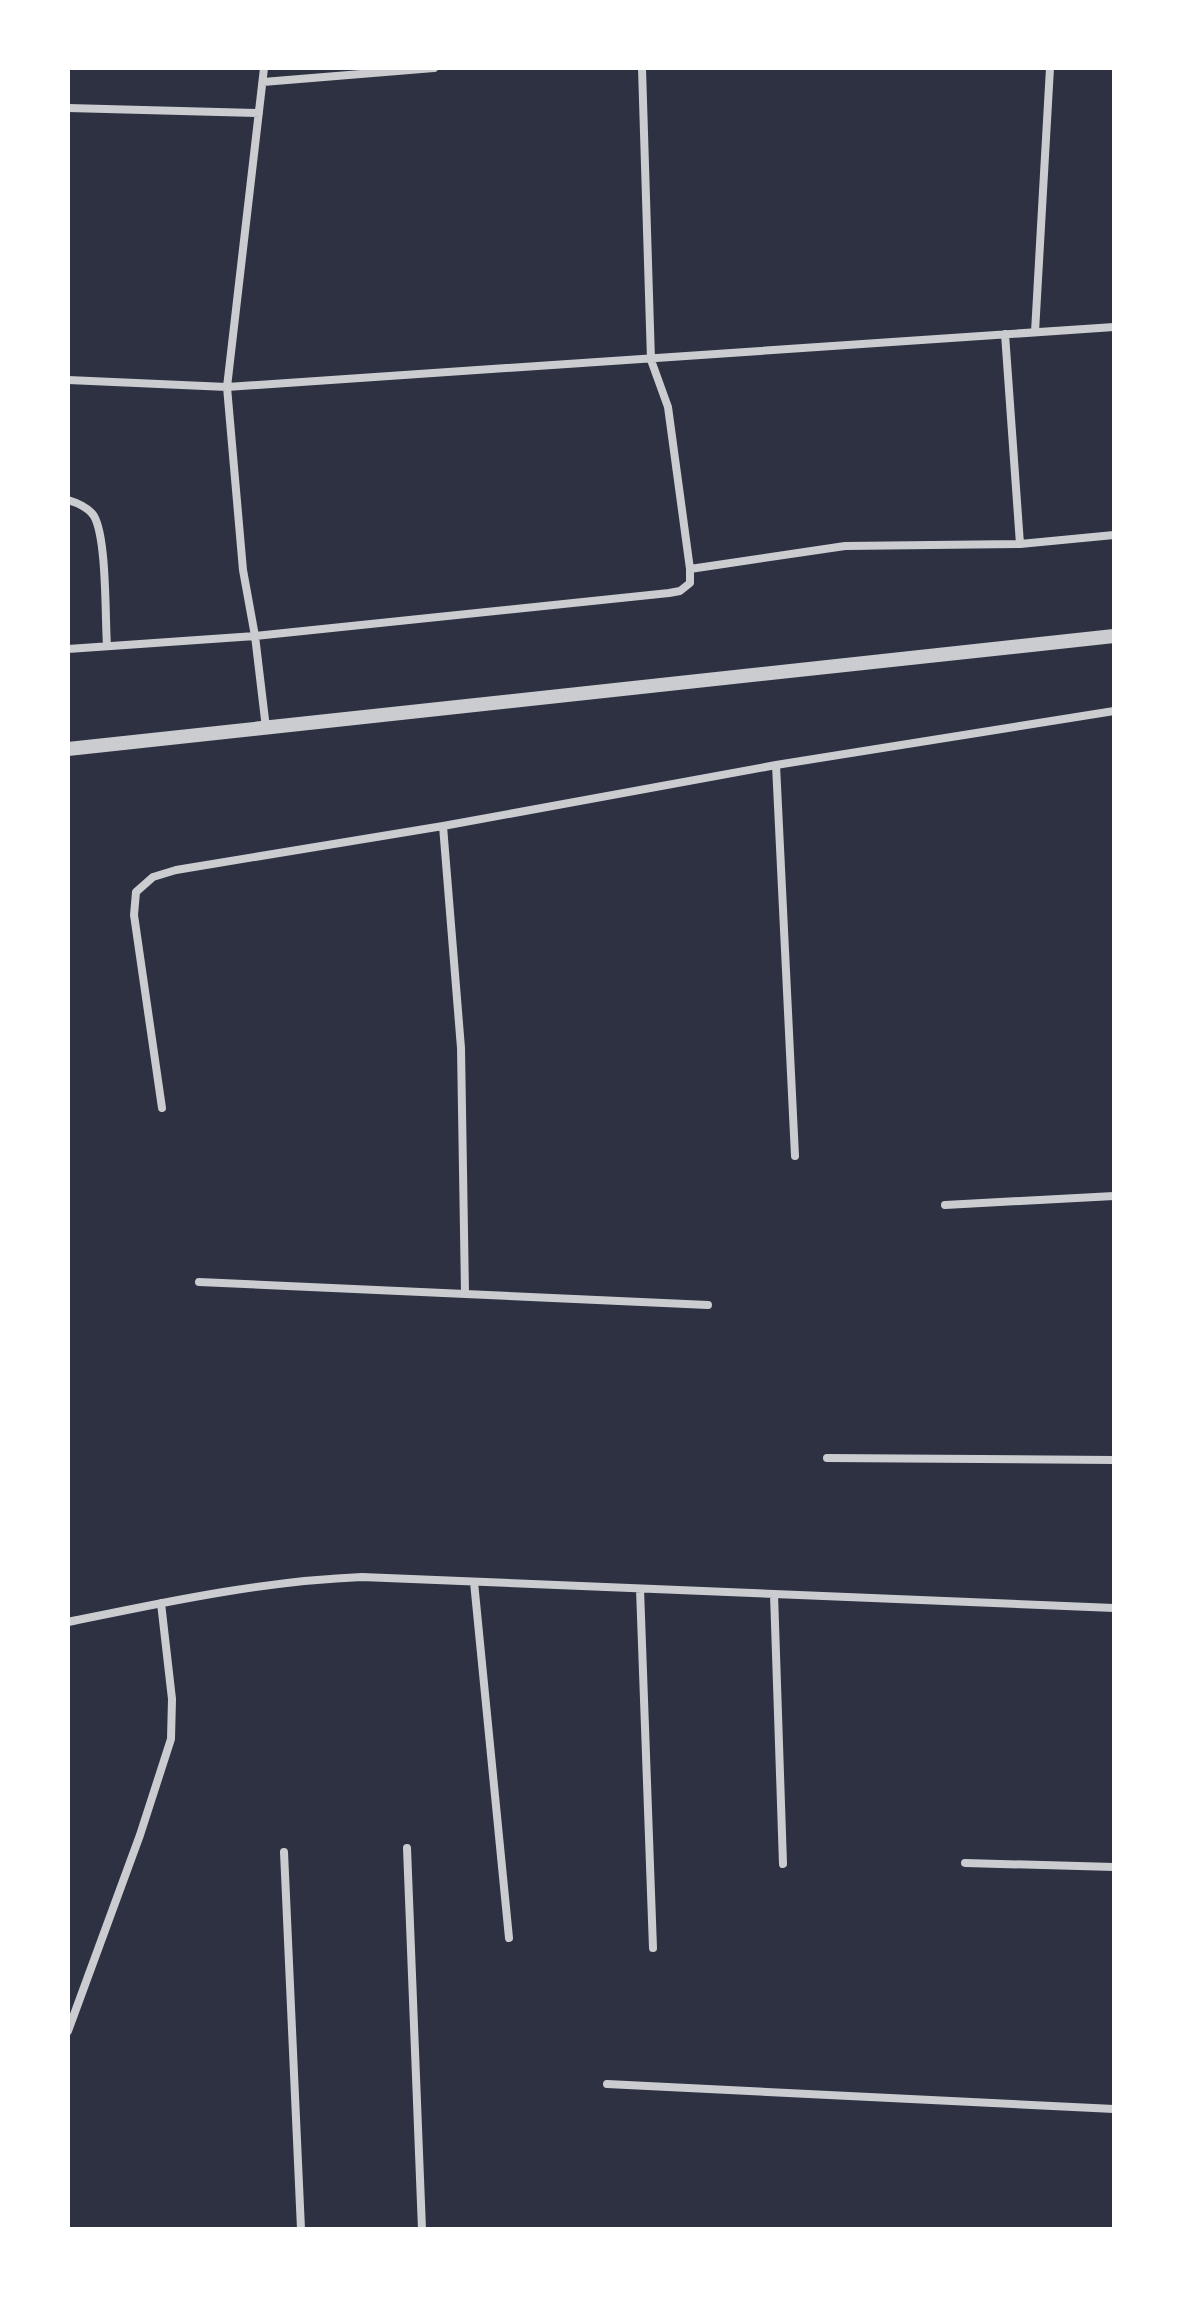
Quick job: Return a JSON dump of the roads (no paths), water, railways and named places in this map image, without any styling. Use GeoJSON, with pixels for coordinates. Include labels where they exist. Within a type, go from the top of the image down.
{"type":"FeatureCollection","features":[{"type":"Feature","properties":{"kind":"street"},"geometry":{"type":"LineString","coordinates":[[264,68],[227,387],[243,570],[266,728]]}},
{"type":"Feature","properties":{"kind":"street"},"geometry":{"type":"LineString","coordinates":[[263,82],[434,68]]}},
{"type":"Feature","properties":{"kind":"street"},"geometry":{"type":"LineString","coordinates":[[68,649],[255,636],[669,593],[680,591],[690,583],[668,407],[651,360],[642,68]]}},
{"type":"Feature","properties":{"kind":"street"},"geometry":{"type":"LineString","coordinates":[[1035,332],[1050,68]]}},
{"type":"Feature","properties":{"kind":"street"},"geometry":{"type":"LineString","coordinates":[[68,108],[259,113]]}},
{"type":"Feature","properties":{"kind":"street"},"geometry":{"type":"LineString","coordinates":[[68,380],[227,387],[1114,327]]}},
{"type":"Feature","properties":{"kind":"street"},"geometry":{"type":"LineString","coordinates":[[1005,334],[1020,544]]}},
{"type":"Feature","properties":{"kind":"street"},"geometry":{"type":"LineString","coordinates":[[68,500],[85,507],[94,517],[100,537],[107,646]]}},
{"type":"Feature","properties":{"kind":"street"},"geometry":{"type":"LineString","coordinates":[[690,569],[845,546],[1020,544],[1114,535]]}},
{"type":"Feature","properties":{"kind":"street"},"geometry":{"type":"LineString","coordinates":[[68,749],[1114,636]]}},
{"type":"Feature","properties":{"kind":"street"},"geometry":{"type":"LineString","coordinates":[[162,1108],[134,915],[136,892],[153,877],[176,870],[443,826],[776,765],[1114,711]]}},
{"type":"Feature","properties":{"kind":"street"},"geometry":{"type":"LineString","coordinates":[[776,765],[795,1156]]}},
{"type":"Feature","properties":{"kind":"street"},"geometry":{"type":"LineString","coordinates":[[443,826],[461,1048],[465,1293]]}},
{"type":"Feature","properties":{"kind":"street"},"geometry":{"type":"LineString","coordinates":[[945,1205],[1114,1196]]}},
{"type":"Feature","properties":{"kind":"street"},"geometry":{"type":"LineString","coordinates":[[199,1282],[708,1305]]}},
{"type":"Feature","properties":{"kind":"street"},"geometry":{"type":"LineString","coordinates":[[827,1458],[1114,1460]]}},
{"type":"Feature","properties":{"kind":"street"},"geometry":{"type":"LineString","coordinates":[[68,1622],[306,1579],[362,1577],[1114,1608]]}},
{"type":"Feature","properties":{"kind":"street"},"geometry":{"type":"LineString","coordinates":[[474,1582],[509,1938]]}},
{"type":"Feature","properties":{"kind":"street"},"geometry":{"type":"LineString","coordinates":[[640,1589],[653,1948]]}},
{"type":"Feature","properties":{"kind":"street"},"geometry":{"type":"LineString","coordinates":[[774,1594],[783,1864]]}},
{"type":"Feature","properties":{"kind":"street"},"geometry":{"type":"LineString","coordinates":[[68,2031],[140,1835],[171,1739],[172,1699],[161,1603]]}},
{"type":"Feature","properties":{"kind":"street"},"geometry":{"type":"LineString","coordinates":[[407,1848],[422,2229]]}},
{"type":"Feature","properties":{"kind":"street"},"geometry":{"type":"LineString","coordinates":[[284,1852],[301,2229]]}},
{"type":"Feature","properties":{"kind":"street"},"geometry":{"type":"LineString","coordinates":[[965,1863],[1114,1867]]}},
{"type":"Feature","properties":{"kind":"street"},"geometry":{"type":"LineString","coordinates":[[607,2084],[1114,2109]]}}]}
